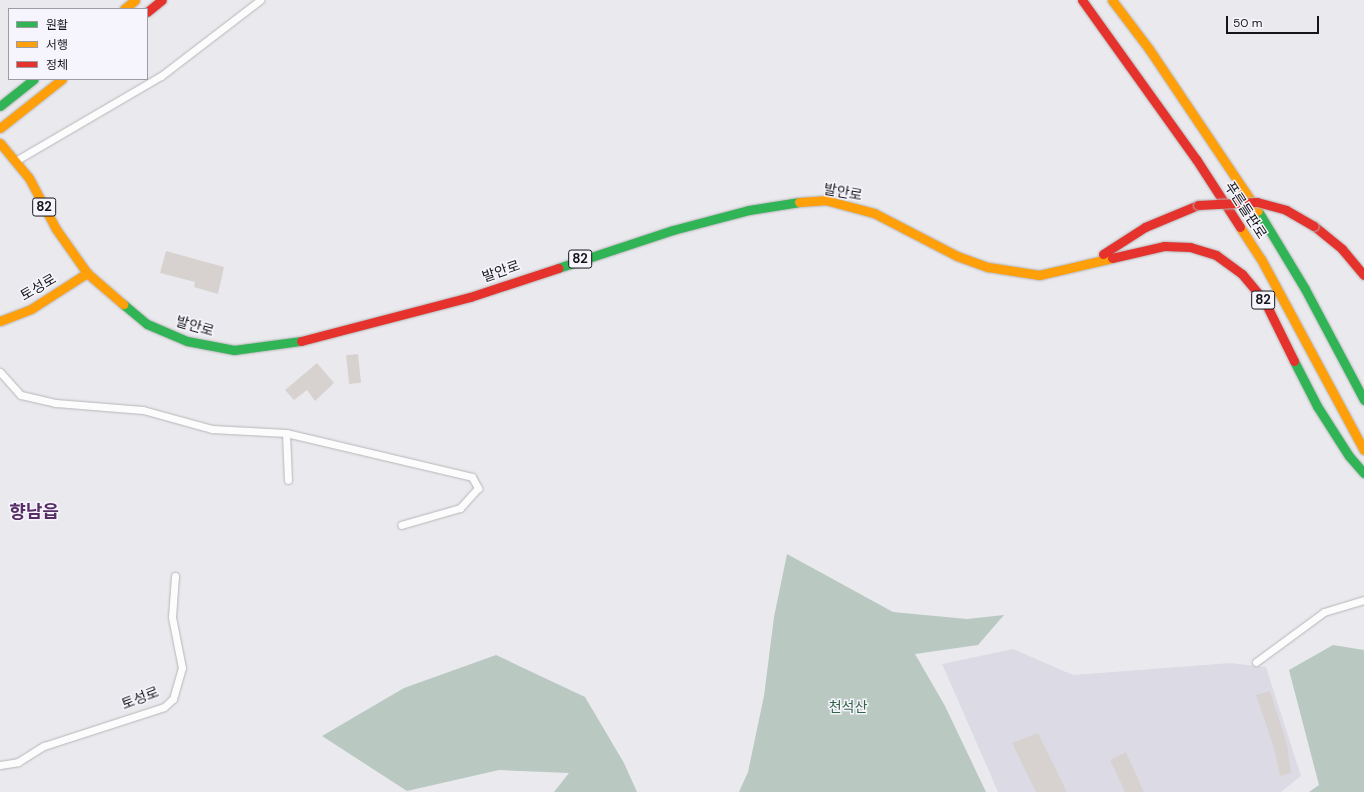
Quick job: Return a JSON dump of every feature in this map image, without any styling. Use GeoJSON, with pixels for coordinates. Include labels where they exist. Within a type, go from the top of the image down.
{"type":"FeatureCollection","features":[{"type":"Feature","properties":{"kind":"main road"},"geometry":{"type":"LineString","coordinates":[[125,8],[135,0]]}},
{"type":"Feature","properties":{"kind":"main road"},"geometry":{"type":"LineString","coordinates":[[148,11],[162,0]]}},
{"type":"Feature","properties":{"kind":"main road","name":"푸른들판로"},"geometry":{"type":"LineString","coordinates":[[1082,0],[1196,159],[1262,259],[1364,450]]}},
{"type":"Feature","properties":{"kind":"main road","name":"푸른들판로"},"geometry":{"type":"LineString","coordinates":[[1112,0],[1150,49],[1238,178],[1305,290],[1364,400]]}},
{"type":"Feature","properties":{"kind":"main road"},"geometry":{"type":"LineString","coordinates":[[0,106],[33,80]]}},
{"type":"Feature","properties":{"kind":"main road"},"geometry":{"type":"LineString","coordinates":[[0,128],[61,80]]}},
{"type":"Feature","properties":{"kind":"main road","name":"발안로"},"geometry":{"type":"LineString","coordinates":[[0,143],[28,178],[56,228],[87,273],[147,324],[187,341],[234,350],[296,342],[470,297],[673,230],[749,210],[787,203],[825,200],[850,205],[874,213],[957,256],[1001,269],[1040,275],[1084,265]]}},
{"type":"Feature","properties":{"kind":"main road","name":"82"},"geometry":{"type":"LineString","coordinates":[[1084,265],[1145,227],[1198,205],[1218,202],[1257,202],[1286,210],[1314,226],[1342,249],[1364,275]]}},
{"type":"Feature","properties":{"kind":"main road","name":"82"},"geometry":{"type":"LineString","coordinates":[[1084,265],[1164,246],[1190,247],[1216,255],[1242,274],[1264,300],[1317,406],[1349,456],[1364,473]]}},
{"type":"Feature","properties":{"kind":"main road","name":"토성로"},"geometry":{"type":"LineString","coordinates":[[0,321],[31,309],[87,273]]}},
{"type":"Feature","properties":{"kind":"lane"},"geometry":{"type":"LineString","coordinates":[[15,161],[161,76],[260,0]]}},
{"type":"Feature","properties":{"kind":"lane"},"geometry":{"type":"LineString","coordinates":[[0,372],[21,395],[56,403],[143,410],[212,429],[286,433],[472,477],[478,488],[460,508],[401,525]]}},
{"type":"Feature","properties":{"kind":"lane"},"geometry":{"type":"LineString","coordinates":[[286,433],[288,480]]}},
{"type":"Feature","properties":{"kind":"lane","name":"토성로"},"geometry":{"type":"LineString","coordinates":[[0,765],[18,762],[44,746],[164,707],[173,699],[182,668],[172,617],[175,576]]}},
{"type":"Feature","properties":{"kind":"lane"},"geometry":{"type":"LineString","coordinates":[[1256,662],[1324,612],[1364,600]]}},
{"type":"Feature","properties":{"kind":"shaded area"},"geometry":{"type":"Polygon","coordinates":[[[1013,649],[1073,675],[1230,663],[1266,667],[1301,776],[1281,792],[998,792],[942,664],[1013,649]]]}},
{"type":"Feature","properties":{"kind":"green space","name":"천석산"},"geometry":{"type":"Polygon","coordinates":[[[787,554],[893,612],[967,619],[1004,615],[978,645],[915,654],[945,706],[986,792],[739,792],[748,772],[764,696],[774,617],[787,554]]]}},
{"type":"Feature","properties":{"kind":"green space"},"geometry":{"type":"Polygon","coordinates":[[[1333,645],[1364,650],[1364,792],[1309,792],[1319,785],[1289,670],[1333,645]]]}},
{"type":"Feature","properties":{"kind":"green space"},"geometry":{"type":"Polygon","coordinates":[[[496,655],[585,697],[624,763],[637,792],[554,792],[569,773],[499,770],[407,791],[322,736],[404,688],[496,655]]]}},
{"type":"Feature","properties":{"kind":"building"},"geometry":{"type":"Polygon","coordinates":[[[166,251],[224,267],[218,294],[194,287],[195,282],[160,273],[166,251]]]}},
{"type":"Feature","properties":{"kind":"building"},"geometry":{"type":"Polygon","coordinates":[[[358,354],[361,383],[349,384],[346,355],[358,354]]]}},
{"type":"Feature","properties":{"kind":"building"},"geometry":{"type":"Polygon","coordinates":[[[317,363],[334,383],[315,401],[307,390],[294,400],[285,390],[317,363]]]}},
{"type":"Feature","properties":{"kind":"building"},"geometry":{"type":"Polygon","coordinates":[[[1270,691],[1287,744],[1291,773],[1280,776],[1274,748],[1256,695],[1270,691]]]}},
{"type":"Feature","properties":{"kind":"building"},"geometry":{"type":"Polygon","coordinates":[[[1038,733],[1067,792],[1036,792],[1012,743],[1038,733]]]}},
{"type":"Feature","properties":{"kind":"building"},"geometry":{"type":"Polygon","coordinates":[[[1126,752],[1144,792],[1125,792],[1110,760],[1126,752]]]}},
{"type":"Feature","properties":{"kind":"traffic: fast"},"geometry":{"type":"LineString","coordinates":[[0,106],[33,80]]}},
{"type":"Feature","properties":{"kind":"traffic: fast"},"geometry":{"type":"LineString","coordinates":[[558,268],[673,230],[749,210],[799,202]]}},
{"type":"Feature","properties":{"kind":"traffic: fast"},"geometry":{"type":"LineString","coordinates":[[1258,211],[1305,289],[1364,400]]}},
{"type":"Feature","properties":{"kind":"traffic: fast"},"geometry":{"type":"LineString","coordinates":[[123,304],[147,324],[187,341],[234,350],[301,341]]}},
{"type":"Feature","properties":{"kind":"traffic: fast"},"geometry":{"type":"LineString","coordinates":[[1294,361],[1317,406],[1349,456],[1364,473]]}},
{"type":"Feature","properties":{"kind":"traffic: slow"},"geometry":{"type":"LineString","coordinates":[[125,8],[135,0]]}},
{"type":"Feature","properties":{"kind":"traffic: slow"},"geometry":{"type":"LineString","coordinates":[[1112,0],[1149,49],[1258,211]]}},
{"type":"Feature","properties":{"kind":"traffic: slow"},"geometry":{"type":"LineString","coordinates":[[0,128],[61,80]]}},
{"type":"Feature","properties":{"kind":"traffic: slow"},"geometry":{"type":"LineString","coordinates":[[0,143],[29,178],[56,229],[87,273],[123,304]]}},
{"type":"Feature","properties":{"kind":"traffic: slow"},"geometry":{"type":"LineString","coordinates":[[799,202],[825,200],[874,213],[957,256],[988,267],[1039,275],[1112,258]]}},
{"type":"Feature","properties":{"kind":"traffic: slow"},"geometry":{"type":"LineString","coordinates":[[1240,227],[1261,259],[1364,450]]}},
{"type":"Feature","properties":{"kind":"traffic: slow"},"geometry":{"type":"LineString","coordinates":[[0,321],[31,309],[87,273]]}},
{"type":"Feature","properties":{"kind":"traffic: jam"},"geometry":{"type":"LineString","coordinates":[[148,11],[162,0]]}},
{"type":"Feature","properties":{"kind":"traffic: jam"},"geometry":{"type":"LineString","coordinates":[[1082,0],[1196,159],[1240,227]]}},
{"type":"Feature","properties":{"kind":"traffic: jam"},"geometry":{"type":"LineString","coordinates":[[1198,205],[1257,202],[1286,210],[1314,226]]}},
{"type":"Feature","properties":{"kind":"traffic: jam"},"geometry":{"type":"LineString","coordinates":[[1103,254],[1145,227],[1198,205]]}},
{"type":"Feature","properties":{"kind":"traffic: jam"},"geometry":{"type":"LineString","coordinates":[[1314,226],[1342,249],[1364,275]]}},
{"type":"Feature","properties":{"kind":"traffic: jam"},"geometry":{"type":"LineString","coordinates":[[1112,258],[1164,246],[1190,247],[1216,255],[1242,274],[1264,300],[1294,361]]}},
{"type":"Feature","properties":{"kind":"traffic: jam"},"geometry":{"type":"LineString","coordinates":[[301,341],[470,297],[558,268]]}},
{"type":"Feature","properties":{"kind":"district","name":"향남읍"},"geometry":{"type":"Point","coordinates":[34,512]}}]}
